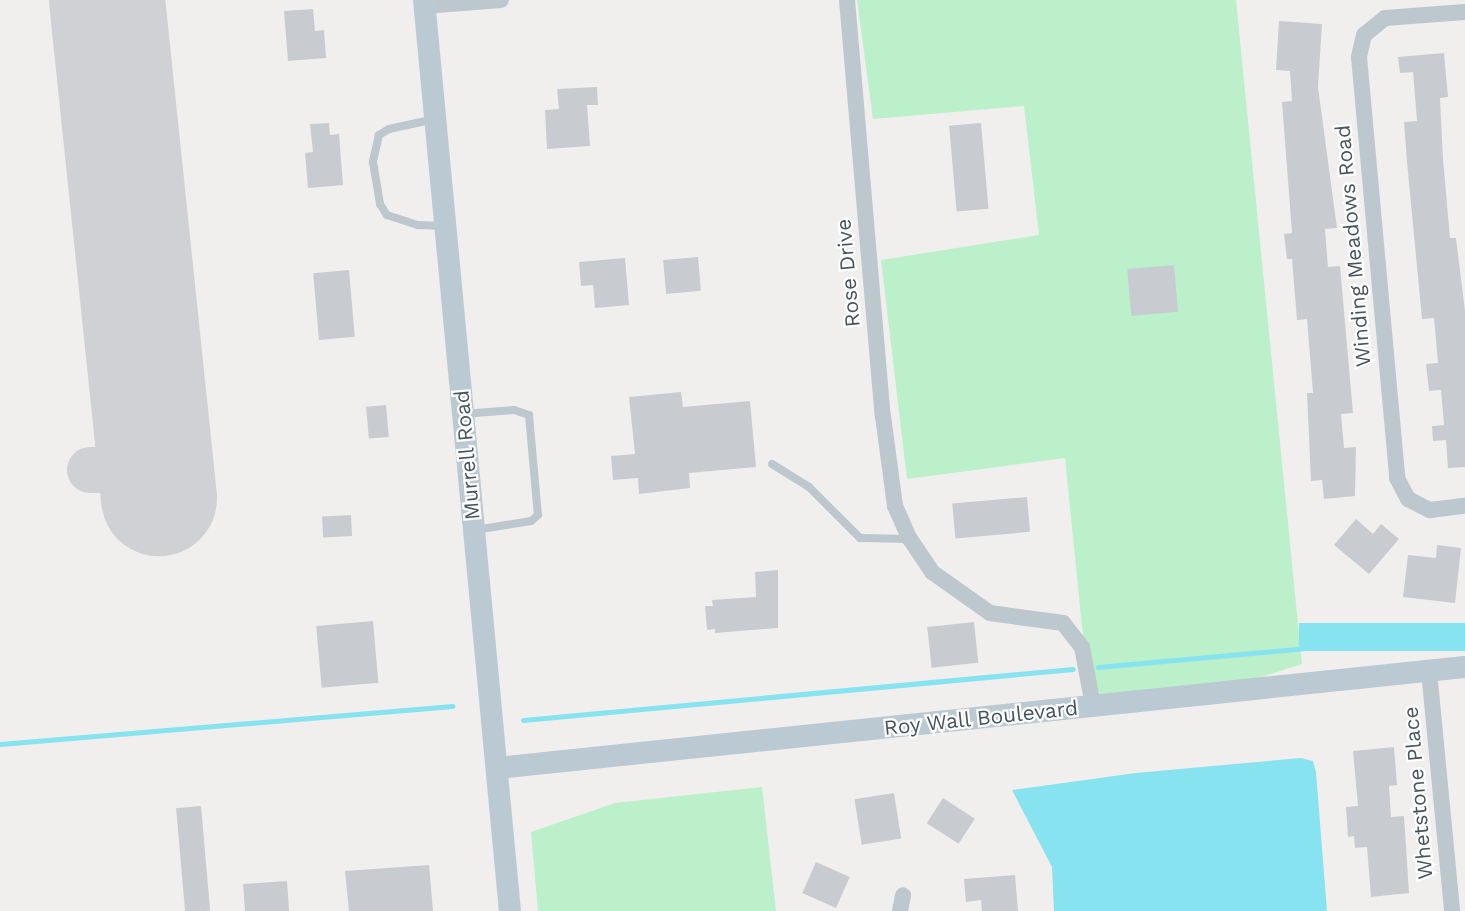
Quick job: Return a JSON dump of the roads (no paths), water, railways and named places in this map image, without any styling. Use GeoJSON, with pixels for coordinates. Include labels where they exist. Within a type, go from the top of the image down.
{"type":"FeatureCollection","features":[{"type":"Feature","properties":{"kind":"street"},"geometry":{"type":"LineString","coordinates":[[424,3],[501,0]]}},
{"type":"Feature","properties":{"kind":"street","name":"Rose Drive"},"geometry":{"type":"LineString","coordinates":[[847,0],[883,416],[895,506],[910,539],[932,573],[990,612],[1063,623],[1082,647],[1093,706]]}},
{"type":"Feature","properties":{"kind":"street","name":"Murrell Road"},"geometry":{"type":"LineString","coordinates":[[424,3],[510,911]]}},
{"type":"Feature","properties":{"kind":"street","name":"Winding Meadows Road"},"geometry":{"type":"LineString","coordinates":[[1465,12],[1385,18],[1364,35],[1359,57],[1397,478],[1408,499],[1430,510],[1465,506]]}},
{"type":"Feature","properties":{"kind":"street","name":"Roy Wall Boulevard"},"geometry":{"type":"LineString","coordinates":[[497,768],[1465,667]]}},
{"type":"Feature","properties":{"kind":"street","name":"Whetstone Place"},"geometry":{"type":"LineString","coordinates":[[1429,671],[1452,911]]}},
{"type":"Feature","properties":{"kind":"lane"},"geometry":{"type":"LineString","coordinates":[[435,119],[389,129],[379,135],[373,162],[380,204],[387,215],[418,225],[445,226]]}},
{"type":"Feature","properties":{"kind":"lane"},"geometry":{"type":"LineString","coordinates":[[463,414],[514,410],[529,414],[538,515],[531,521],[474,530]]}},
{"type":"Feature","properties":{"kind":"lane"},"geometry":{"type":"LineString","coordinates":[[772,464],[809,487],[860,538],[910,539]]}},
{"type":"Feature","properties":{"kind":"water"},"geometry":{"type":"Polygon","coordinates":[[[1299,623],[1465,623],[1465,651],[1299,651],[1299,623]]]}},
{"type":"Feature","properties":{"kind":"water"},"geometry":{"type":"Polygon","coordinates":[[[1301,758],[1313,761],[1316,772],[1327,911],[1054,911],[1052,867],[1012,790],[1136,773],[1301,758]]]}},
{"type":"Feature","properties":{"kind":"waterway"},"geometry":{"type":"LineString","coordinates":[[1098,667],[1308,648]]}},
{"type":"Feature","properties":{"kind":"waterway"},"geometry":{"type":"LineString","coordinates":[[523,720],[1073,669]]}},
{"type":"Feature","properties":{"kind":"waterway"},"geometry":{"type":"LineString","coordinates":[[0,744],[452,706]]}}]}
